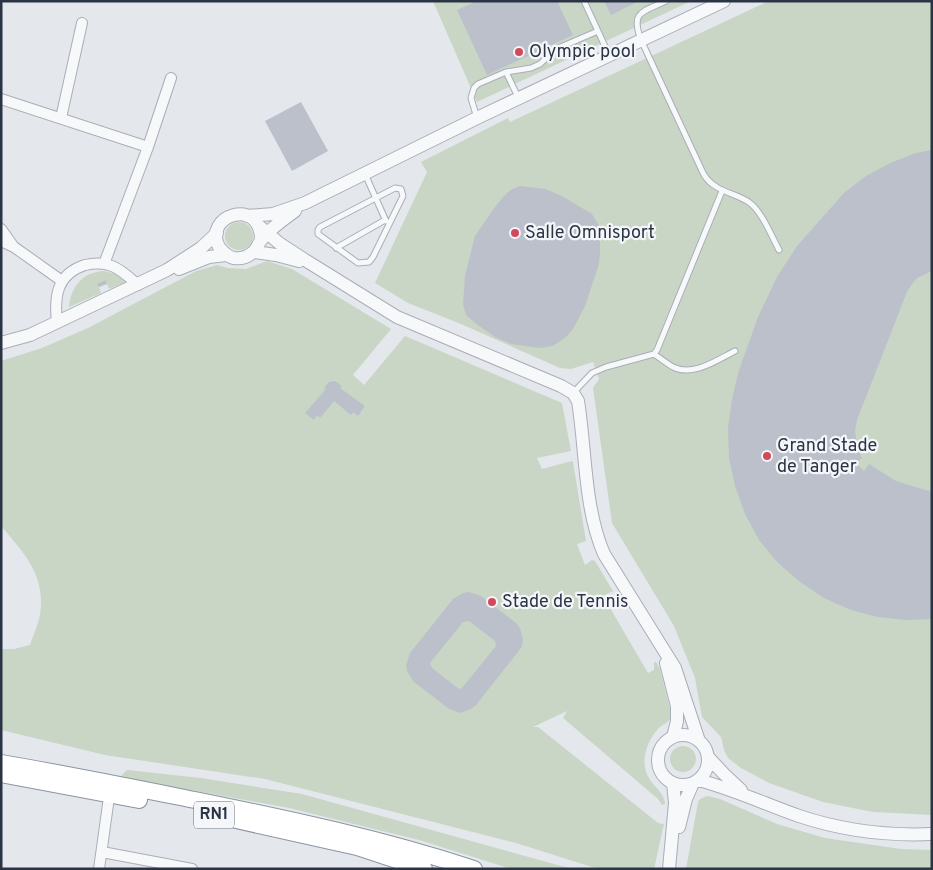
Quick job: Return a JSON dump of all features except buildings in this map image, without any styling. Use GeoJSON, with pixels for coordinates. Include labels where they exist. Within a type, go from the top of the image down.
{"type":"FeatureCollection","features":[{"type":"Feature","properties":{"kind":"highway","name":"RN1"},"geometry":{"type":"LineString","coordinates":[[1,763],[161,803],[357,847],[424,869]]}},
{"type":"Feature","properties":{"kind":"highway","name":"RN1"},"geometry":{"type":"LineString","coordinates":[[1,774],[110,789],[298,820],[417,850],[474,869]]}},
{"type":"Feature","properties":{"kind":"street"},"geometry":{"type":"LineString","coordinates":[[226,255],[217,243],[217,233],[221,222],[226,217],[233,214],[247,216],[273,214],[305,203],[477,118],[519,100],[724,1]]}},
{"type":"Feature","properties":{"kind":"street"},"geometry":{"type":"LineString","coordinates":[[61,118],[82,23]]}},
{"type":"Feature","properties":{"kind":"street"},"geometry":{"type":"LineString","coordinates":[[104,264],[148,148],[171,78]]}},
{"type":"Feature","properties":{"kind":"street"},"geometry":{"type":"LineString","coordinates":[[1,99],[148,148]]}},
{"type":"Feature","properties":{"kind":"street"},"geometry":{"type":"LineString","coordinates":[[254,252],[262,233],[305,203]]}},
{"type":"Feature","properties":{"kind":"street"},"geometry":{"type":"LineString","coordinates":[[247,216],[262,233],[404,320],[561,386],[572,393],[578,405],[592,518],[597,538],[604,554],[654,632],[678,676],[699,741]]}},
{"type":"Feature","properties":{"kind":"street"},"geometry":{"type":"LineString","coordinates":[[1,229],[14,247]]}},
{"type":"Feature","properties":{"kind":"street"},"geometry":{"type":"LineString","coordinates":[[1,343],[30,335],[138,285],[167,270],[200,248],[217,233]]}},
{"type":"Feature","properties":{"kind":"street"},"geometry":{"type":"LineString","coordinates":[[1,241],[14,247],[62,281]]}},
{"type":"Feature","properties":{"kind":"street"},"geometry":{"type":"LineString","coordinates":[[167,270],[182,268],[217,255],[241,258],[254,252],[287,258],[318,269]]}},
{"type":"Feature","properties":{"kind":"street"},"geometry":{"type":"LineString","coordinates":[[57,322],[55,305],[62,281],[77,268],[90,264],[104,264],[126,274],[138,285]]}},
{"type":"Feature","properties":{"kind":"street"},"geometry":{"type":"LineString","coordinates":[[666,655],[667,668],[678,711],[674,737]]}},
{"type":"Feature","properties":{"kind":"street"},"geometry":{"type":"LineString","coordinates":[[749,796],[708,757],[705,748],[699,741],[690,736],[674,737],[668,740],[660,750],[658,763],[663,775],[673,783],[683,785],[695,782],[749,796],[799,816],[832,825],[877,832],[932,834]]}},
{"type":"Feature","properties":{"kind":"street"},"geometry":{"type":"LineString","coordinates":[[668,869],[686,799],[695,782],[705,772],[708,757]]}},
{"type":"Feature","properties":{"kind":"street"},"geometry":{"type":"LineString","coordinates":[[672,851],[675,798],[673,783]]}},
{"type":"Feature","properties":{"kind":"street"},"geometry":{"type":"LineString","coordinates":[[100,869],[110,789]]}},
{"type":"Feature","properties":{"kind":"street"},"geometry":{"type":"LineString","coordinates":[[102,852],[192,869]]}},
{"type":"Feature","properties":{"kind":"lane"},"geometry":{"type":"LineString","coordinates":[[584,1],[609,56]]}},
{"type":"Feature","properties":{"kind":"lane"},"geometry":{"type":"LineString","coordinates":[[666,1],[638,16],[636,26],[641,40],[704,176],[712,185],[754,206],[779,250]]}},
{"type":"Feature","properties":{"kind":"lane"},"geometry":{"type":"LineString","coordinates":[[477,118],[471,98],[474,88],[482,82],[506,72],[531,68],[556,49],[598,31]]}},
{"type":"Feature","properties":{"kind":"lane"},"geometry":{"type":"LineString","coordinates":[[506,72],[519,100]]}},
{"type":"Feature","properties":{"kind":"lane"},"geometry":{"type":"LineString","coordinates":[[365,174],[388,226]]}},
{"type":"Feature","properties":{"kind":"lane"},"geometry":{"type":"LineString","coordinates":[[396,188],[402,191],[403,196],[388,226],[369,262],[358,263],[319,236],[317,232],[319,228],[396,188]]}},
{"type":"Feature","properties":{"kind":"lane"},"geometry":{"type":"LineString","coordinates":[[572,393],[592,373],[606,367],[654,354],[722,191]]}},
{"type":"Feature","properties":{"kind":"lane"},"geometry":{"type":"LineString","coordinates":[[336,248],[385,220]]}},
{"type":"Feature","properties":{"kind":"lane"},"geometry":{"type":"LineString","coordinates":[[654,354],[673,367],[690,370],[700,368],[735,352]]}},
{"type":"Feature","properties":{"kind":"green space","name":"Olympic pool"},"geometry":{"type":"Polygon","coordinates":[[[433,1],[691,1],[477,102],[433,1]]]}},
{"type":"Feature","properties":{"kind":"green space","name":"Grand Stade de Tanger"},"geometry":{"type":"Polygon","coordinates":[[[769,1],[932,1],[932,815],[873,812],[823,802],[769,783],[741,768],[728,758],[721,737],[702,717],[695,678],[674,626],[612,523],[593,388],[599,379],[593,362],[571,369],[560,368],[461,324],[408,303],[375,283],[427,172],[421,162],[508,118],[510,122],[769,1]]]}},
{"type":"Feature","properties":{"kind":"green space"},"geometry":{"type":"Polygon","coordinates":[[[239,222],[249,226],[253,236],[249,246],[239,250],[229,246],[225,236],[229,226],[239,222]]]}},
{"type":"Feature","properties":{"kind":"green space"},"geometry":{"type":"Polygon","coordinates":[[[267,261],[292,269],[391,329],[353,375],[364,385],[405,336],[562,403],[571,451],[537,458],[542,469],[573,462],[586,541],[577,544],[585,565],[592,560],[595,561],[613,591],[603,596],[648,673],[654,670],[654,662],[656,662],[660,669],[672,717],[659,728],[649,742],[644,762],[647,775],[662,794],[665,804],[662,805],[658,799],[563,718],[567,711],[533,727],[538,727],[658,823],[664,824],[654,869],[595,868],[516,843],[265,779],[105,755],[1,730],[1,649],[14,649],[30,645],[40,615],[41,601],[37,577],[32,566],[1,526],[1,361],[42,348],[88,328],[196,271],[217,265],[246,269],[267,261]]]}},
{"type":"Feature","properties":{"kind":"green space"},"geometry":{"type":"Polygon","coordinates":[[[104,271],[116,274],[128,281],[109,289],[106,281],[98,284],[101,293],[69,307],[72,293],[79,282],[90,274],[104,271]]]}},
{"type":"Feature","properties":{"kind":"green space"},"geometry":{"type":"Polygon","coordinates":[[[683,746],[692,750],[696,759],[692,768],[683,772],[674,768],[670,759],[674,750],[683,746]]]}},
{"type":"Feature","properties":{"kind":"green space"},"geometry":{"type":"Polygon","coordinates":[[[127,770],[201,778],[302,794],[572,869],[512,869],[419,840],[289,808],[120,777],[127,770]]]}},
{"type":"Feature","properties":{"kind":"green space"},"geometry":{"type":"Polygon","coordinates":[[[707,796],[720,799],[777,824],[825,838],[901,849],[932,850],[932,869],[686,869],[698,802],[707,796]]]}},
{"type":"Feature","properties":{"kind":"place","name":"Olympic pool"},"geometry":{"type":"Point","coordinates":[519,52]}},
{"type":"Feature","properties":{"kind":"place","name":"Salle Omnisport"},"geometry":{"type":"Point","coordinates":[515,233]}},
{"type":"Feature","properties":{"kind":"place","name":"Grand Stade de Tanger"},"geometry":{"type":"Point","coordinates":[767,456]}},
{"type":"Feature","properties":{"kind":"place","name":"Stade de Tennis"},"geometry":{"type":"Point","coordinates":[492,602]}}]}
